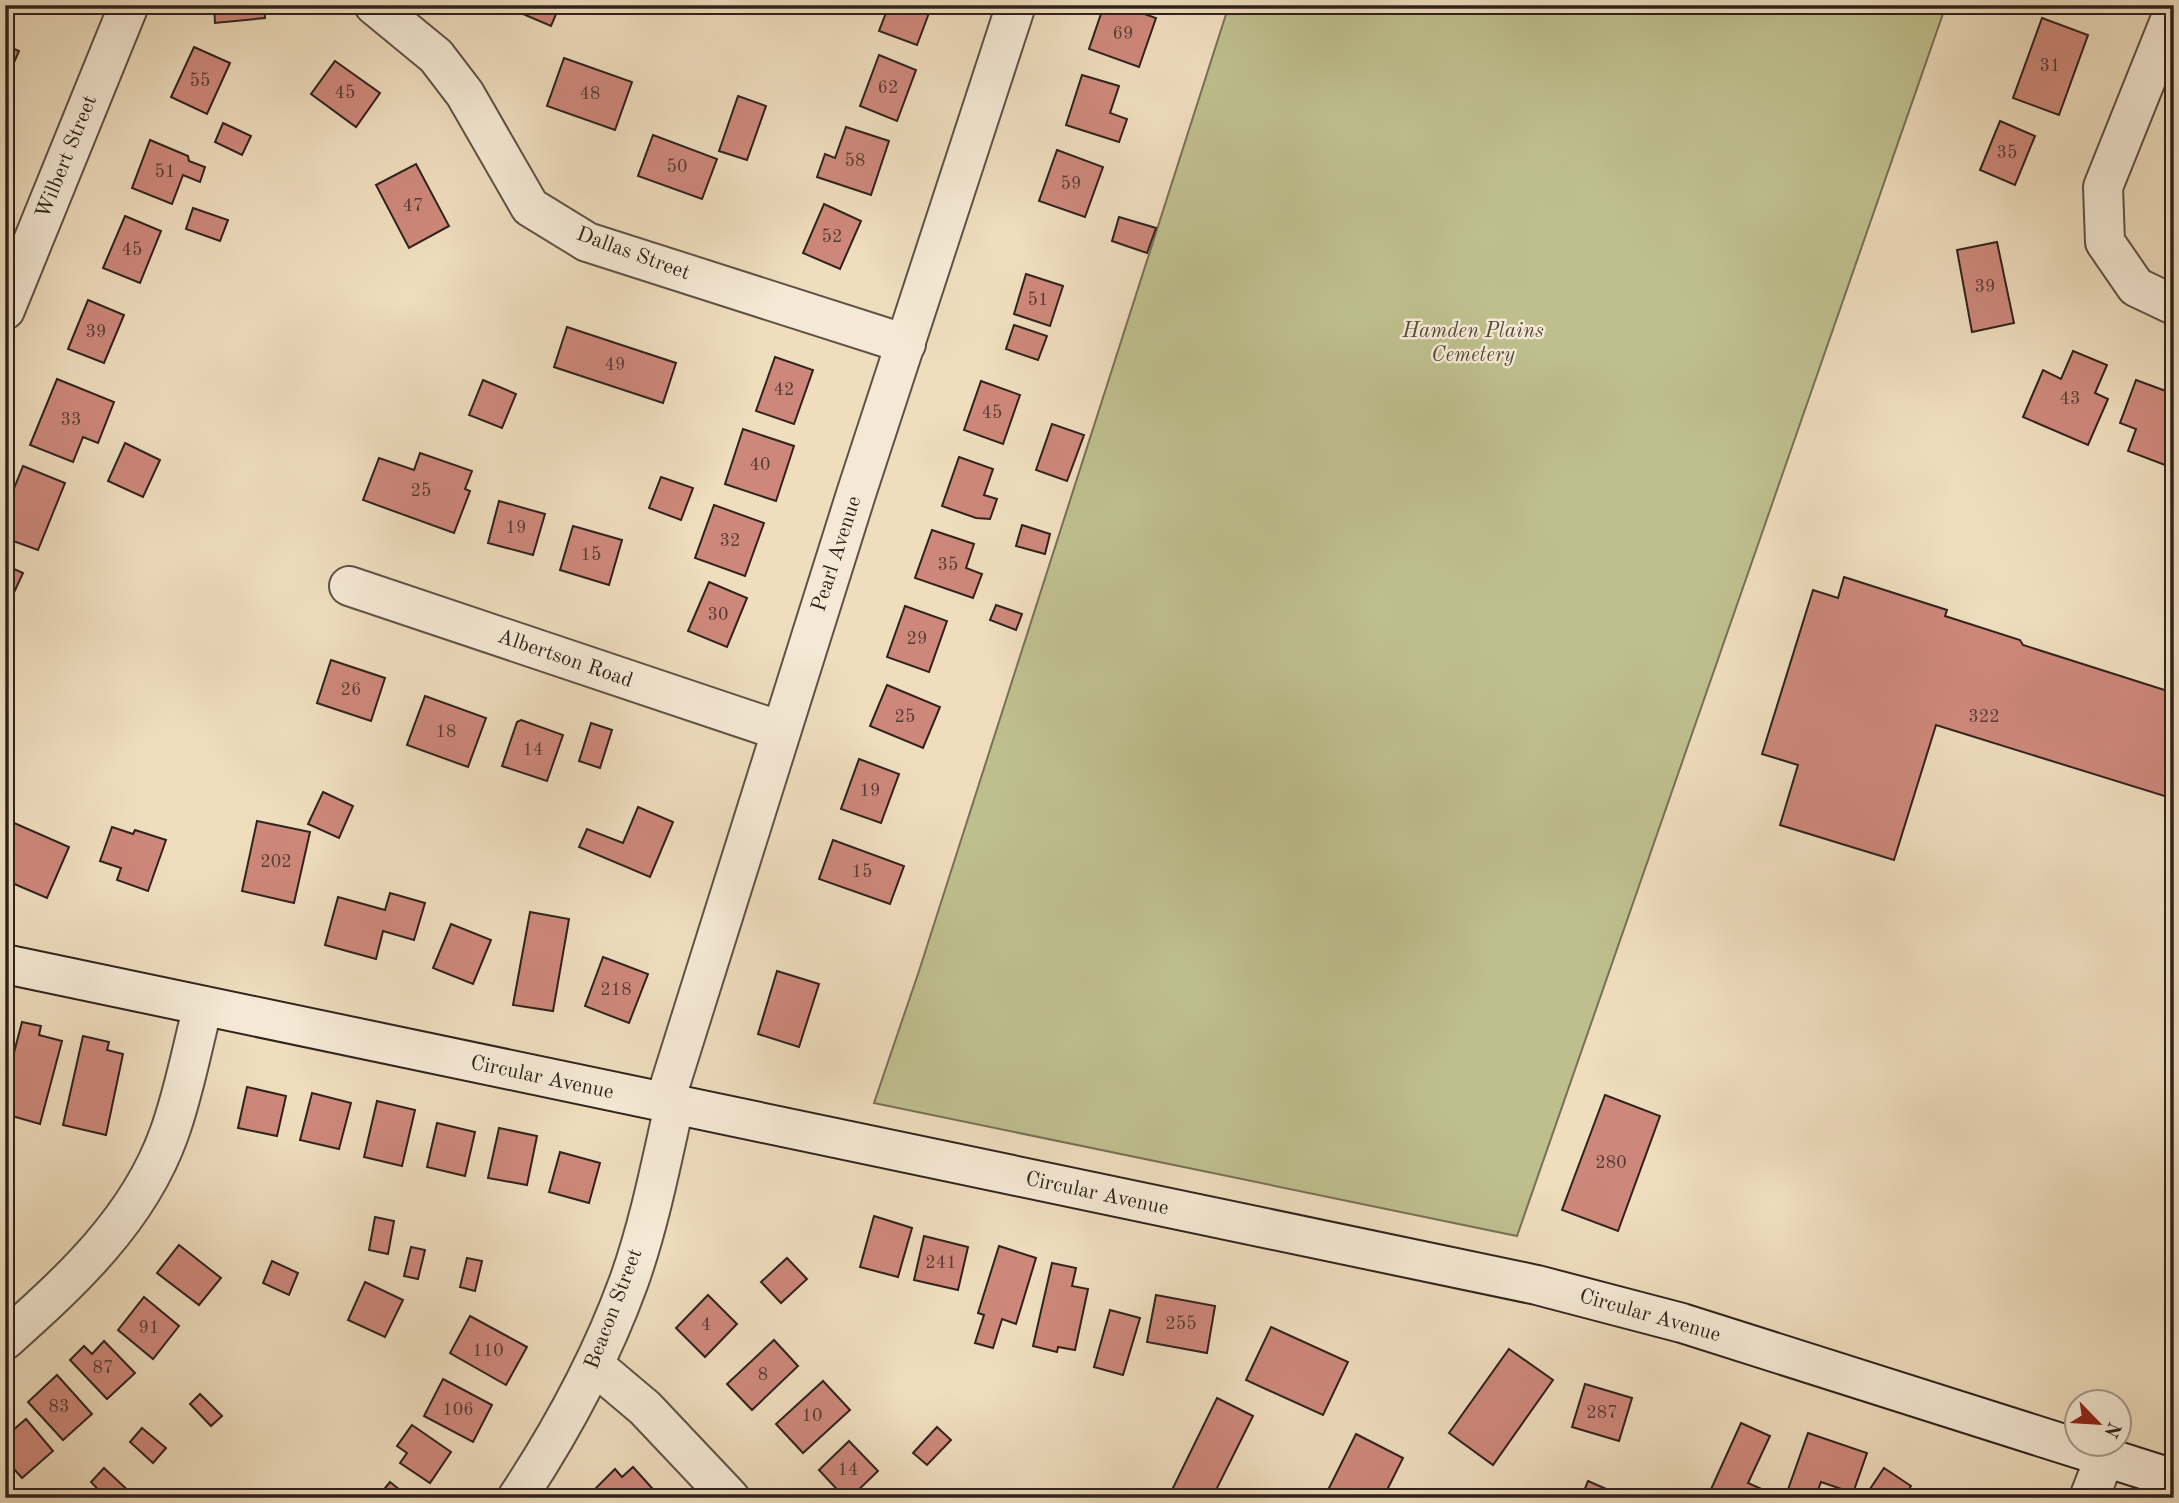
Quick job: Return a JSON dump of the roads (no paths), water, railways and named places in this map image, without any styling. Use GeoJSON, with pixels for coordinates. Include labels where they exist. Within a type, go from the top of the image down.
{"type":"FeatureCollection","features":[{"type":"Feature","properties":{"kind":"street","name":"Wilbert Street"},"geometry":{"type":"LineString","coordinates":[[5,310],[130,5]]}},
{"type":"Feature","properties":{"kind":"street","name":"Dallas Street"},"geometry":{"type":"LineString","coordinates":[[374,5],[436,56],[465,94],[530,207],[587,242],[906,344]]}},
{"type":"Feature","properties":{"kind":"street","name":"Pearl Avenue"},"geometry":{"type":"LineString","coordinates":[[669,1105],[781,732],[1016,5]]}},
{"type":"Feature","properties":{"kind":"street"},"geometry":{"type":"LineString","coordinates":[[2174,10],[2103,187],[2105,242],[2136,287],[2174,305]]}},
{"type":"Feature","properties":{"kind":"street","name":"Albertson Road"},"geometry":{"type":"LineString","coordinates":[[349,586],[781,732]]}},
{"type":"Feature","properties":{"kind":"street","name":"Circular Avenue"},"geometry":{"type":"LineString","coordinates":[[5,964],[1537,1285],[1682,1323],[2064,1444]]}},
{"type":"Feature","properties":{"kind":"street"},"geometry":{"type":"LineString","coordinates":[[5,1340],[62,1290],[124,1221],[169,1135],[203,1006]]}},
{"type":"Feature","properties":{"kind":"street","name":"Beacon Street"},"geometry":{"type":"LineString","coordinates":[[517,1498],[545,1455],[594,1365],[630,1279],[669,1105]]}},
{"type":"Feature","properties":{"kind":"street"},"geometry":{"type":"LineString","coordinates":[[594,1365],[645,1408],[730,1498]]}},
{"type":"Feature","properties":{"kind":"street"},"geometry":{"type":"LineString","coordinates":[[2089,1498],[2105,1458]]}},
{"type":"Feature","properties":{"kind":"street","name":"Circular Avenue"},"geometry":{"type":"LineString","coordinates":[[2108,1458],[2174,1479]]}},
{"type":"Feature","properties":{"kind":"park label","name":"Hamden Plains Cemetery"},"geometry":{"type":"Point","coordinates":[1473,343]}}]}
